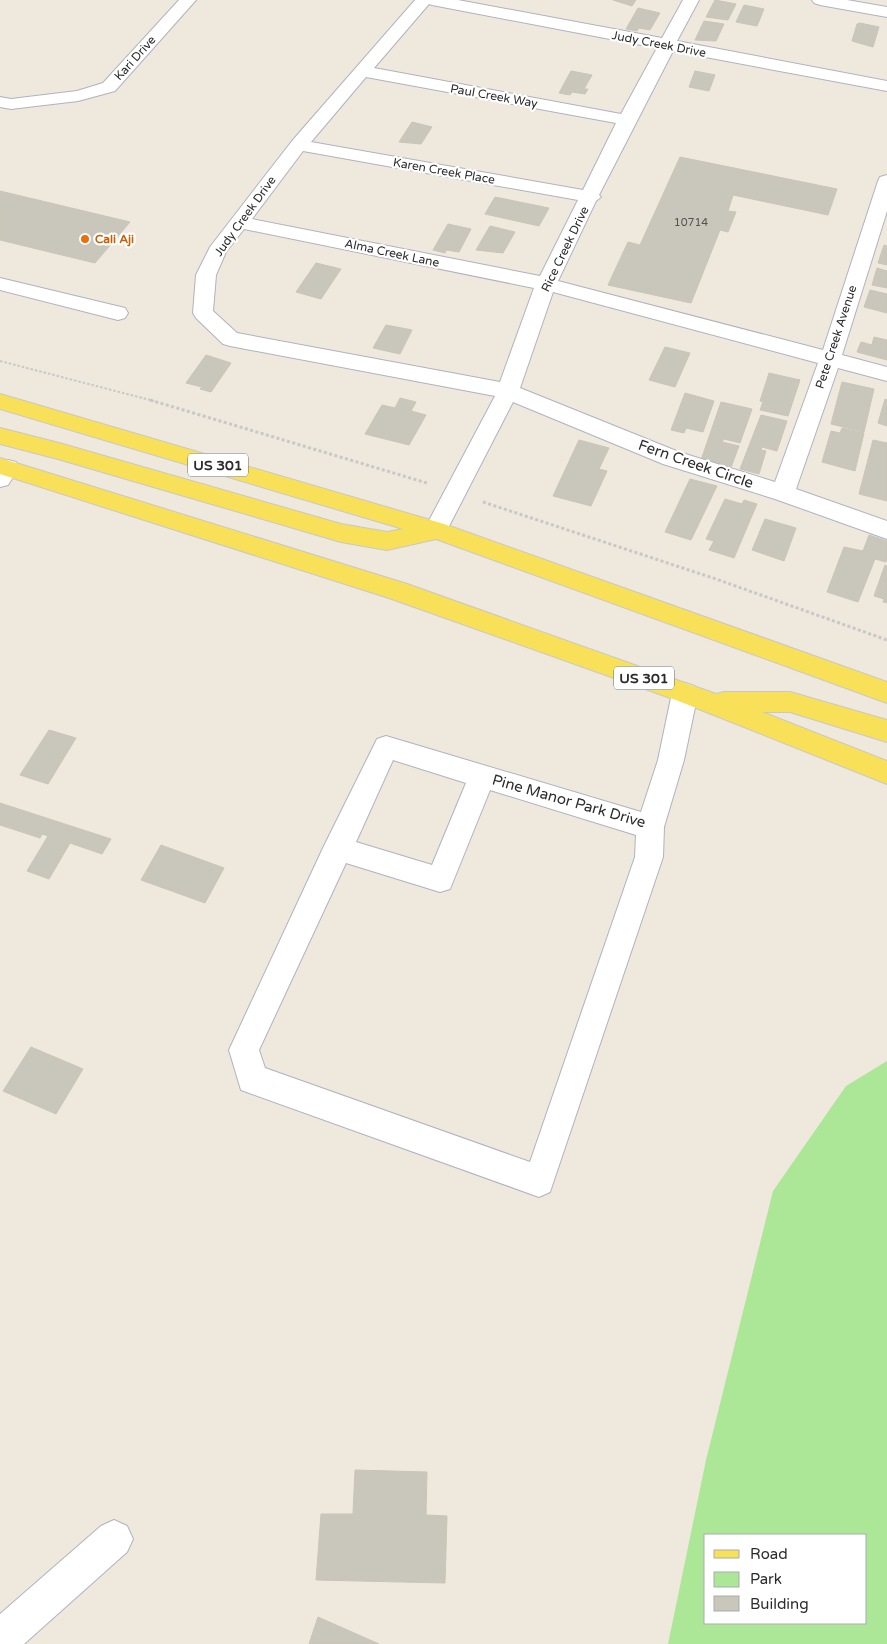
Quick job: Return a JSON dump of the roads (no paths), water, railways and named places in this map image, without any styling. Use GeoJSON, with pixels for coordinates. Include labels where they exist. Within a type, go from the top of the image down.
{"type":"FeatureCollection","features":[{"type":"Feature","properties":{"kind":"main road","name":"US 301"},"geometry":{"type":"LineString","coordinates":[[0,401],[436,530],[887,693]]}},
{"type":"Feature","properties":{"kind":"main road"},"geometry":{"type":"LineString","coordinates":[[0,436],[59,451],[341,533],[388,541],[436,530]]}},
{"type":"Feature","properties":{"kind":"main road","name":"US 301"},"geometry":{"type":"LineString","coordinates":[[3,471],[398,591],[710,702],[887,773]]}},
{"type":"Feature","properties":{"kind":"main road"},"geometry":{"type":"LineString","coordinates":[[710,702],[790,702],[887,731]]}},
{"type":"Feature","properties":{"kind":"street","name":"Kari Drive"},"geometry":{"type":"LineString","coordinates":[[6,103],[78,96],[108,87],[188,0]]}},
{"type":"Feature","properties":{"kind":"street","name":"Judy Creek Drive"},"geometry":{"type":"LineString","coordinates":[[424,0],[298,145],[217,251],[206,275],[203,313],[230,339],[508,391]]}},
{"type":"Feature","properties":{"kind":"street","name":"Judy Creek Drive"},"geometry":{"type":"LineString","coordinates":[[432,0],[887,86]]}},
{"type":"Feature","properties":{"kind":"street","name":"Rice Creek Drive"},"geometry":{"type":"LineString","coordinates":[[436,530],[508,391],[546,284],[591,197],[627,120],[669,45],[691,0]]}},
{"type":"Feature","properties":{"kind":"street"},"geometry":{"type":"LineString","coordinates":[[820,0],[887,12]]}},
{"type":"Feature","properties":{"kind":"street","name":"Paul Creek Way"},"geometry":{"type":"LineString","coordinates":[[361,71],[627,120]]}},
{"type":"Feature","properties":{"kind":"street","name":"Karen Creek Place"},"geometry":{"type":"LineString","coordinates":[[298,145],[591,197]]}},
{"type":"Feature","properties":{"kind":"street","name":"Pete Creek Avenue"},"geometry":{"type":"LineString","coordinates":[[783,493],[830,360],[887,181]]}},
{"type":"Feature","properties":{"kind":"street","name":"Alma Creek Lane"},"geometry":{"type":"LineString","coordinates":[[239,222],[546,284]]}},
{"type":"Feature","properties":{"kind":"street"},"geometry":{"type":"LineString","coordinates":[[0,284],[118,313]]}},
{"type":"Feature","properties":{"kind":"street"},"geometry":{"type":"LineString","coordinates":[[546,284],[887,374]]}},
{"type":"Feature","properties":{"kind":"street","name":"Fern Creek Circle"},"geometry":{"type":"LineString","coordinates":[[508,391],[670,458],[783,493],[887,530]]}},
{"type":"Feature","properties":{"kind":"street","name":"Pine Manor Park Drive"},"geometry":{"type":"LineString","coordinates":[[337,848],[386,747],[650,827],[671,760],[685,693]]}},
{"type":"Feature","properties":{"kind":"street"},"geometry":{"type":"LineString","coordinates":[[482,777],[440,880],[337,848],[244,1050],[252,1080],[539,1181],[650,857],[650,827]]}},
{"type":"Feature","properties":{"kind":"street"},"geometry":{"type":"LineString","coordinates":[[0,1644],[6,1634],[114,1539]]}},
{"type":"Feature","properties":{"kind":"place","name":"Cali Aji"},"geometry":{"type":"Point","coordinates":[85,239]}}]}
